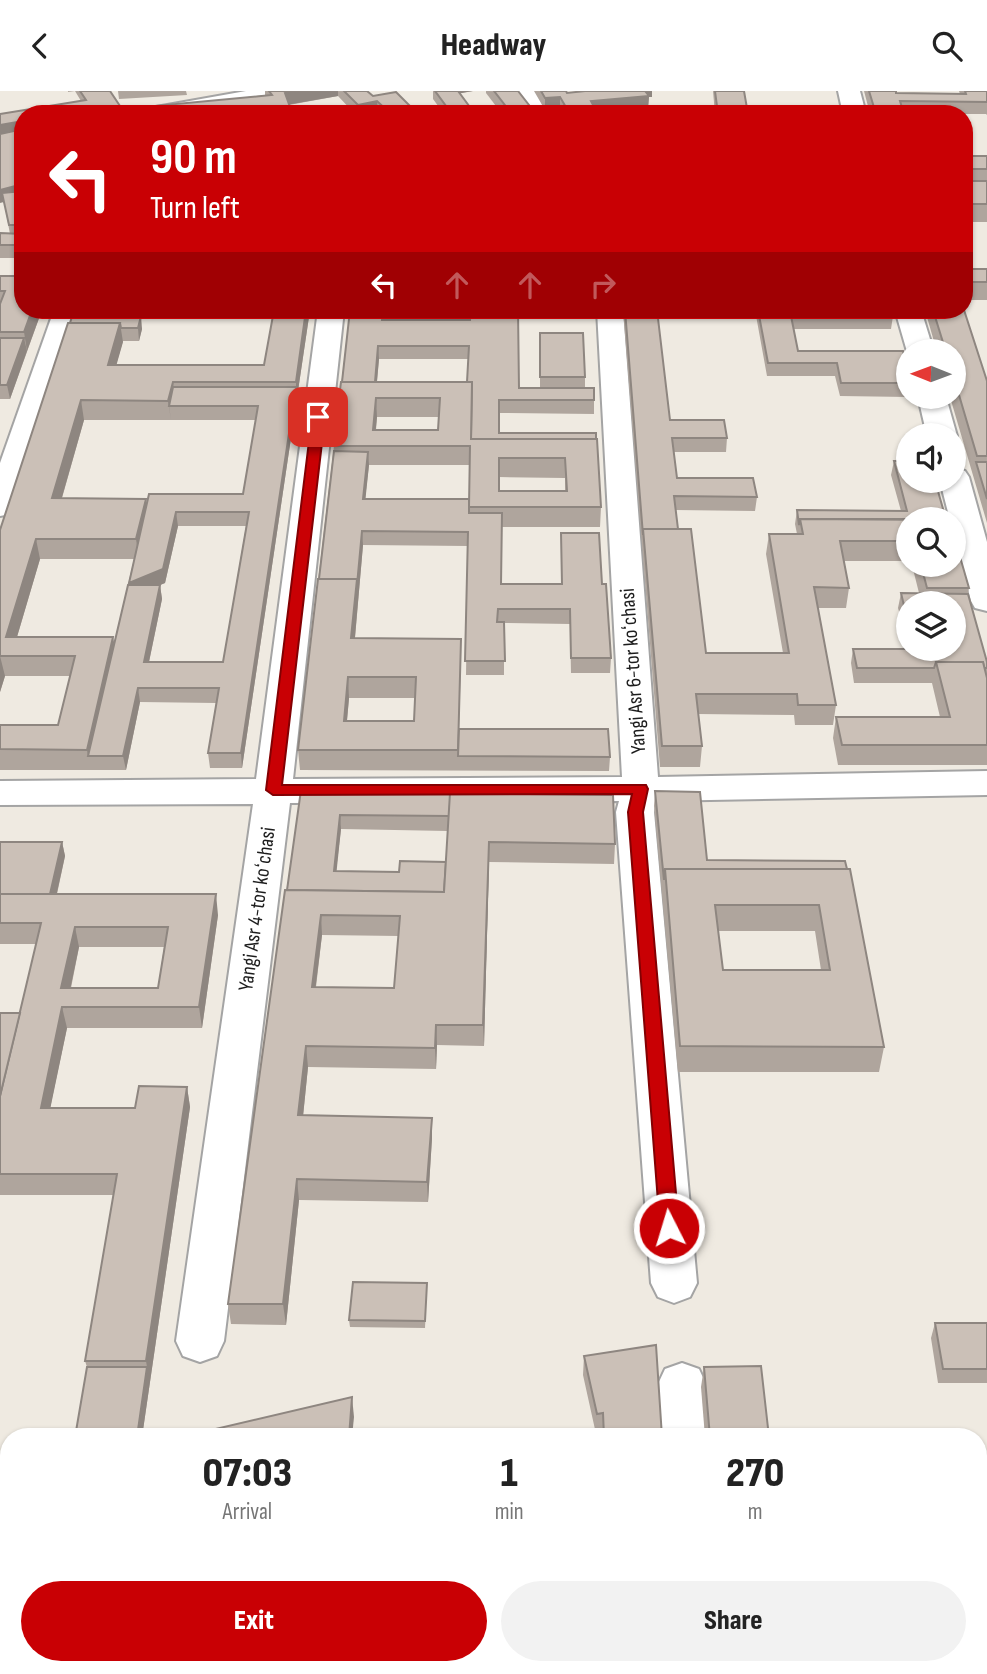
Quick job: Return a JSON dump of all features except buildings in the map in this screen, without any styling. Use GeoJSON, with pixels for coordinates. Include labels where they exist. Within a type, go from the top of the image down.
{"type":"FeatureCollection","features":[{"type":"Feature","properties":{"kind":"street"},"geometry":{"type":"LineString","coordinates":[[206,105],[277,92]]}},
{"type":"Feature","properties":{"kind":"street"},"geometry":{"type":"LineString","coordinates":[[0,507],[64,319]]}},
{"type":"Feature","properties":{"kind":"street","name":"Yangi Asr 4-tor koʻchasi"},"geometry":{"type":"LineString","coordinates":[[200,1341],[273,790],[330,319]]}},
{"type":"Feature","properties":{"kind":"street","name":"Yangi Asr 6-tor koʻchasi"},"geometry":{"type":"LineString","coordinates":[[611,319],[641,789],[635,812],[674,1283]]}},
{"type":"Feature","properties":{"kind":"street"},"geometry":{"type":"LineString","coordinates":[[911,319],[916,339]]}},
{"type":"Feature","properties":{"kind":"street"},"geometry":{"type":"LineString","coordinates":[[958,493],[987,601]]}},
{"type":"Feature","properties":{"kind":"street"},"geometry":{"type":"LineString","coordinates":[[0,793],[641,789],[987,783]]}},
{"type":"Feature","properties":{"kind":"street"},"geometry":{"type":"LineString","coordinates":[[681,1384],[684,1428]]}},
{"type":"Feature","properties":{"kind":"route"},"geometry":{"type":"LineString","coordinates":[[318,417],[273,790],[641,789],[635,812],[669,1228]]}}]}
